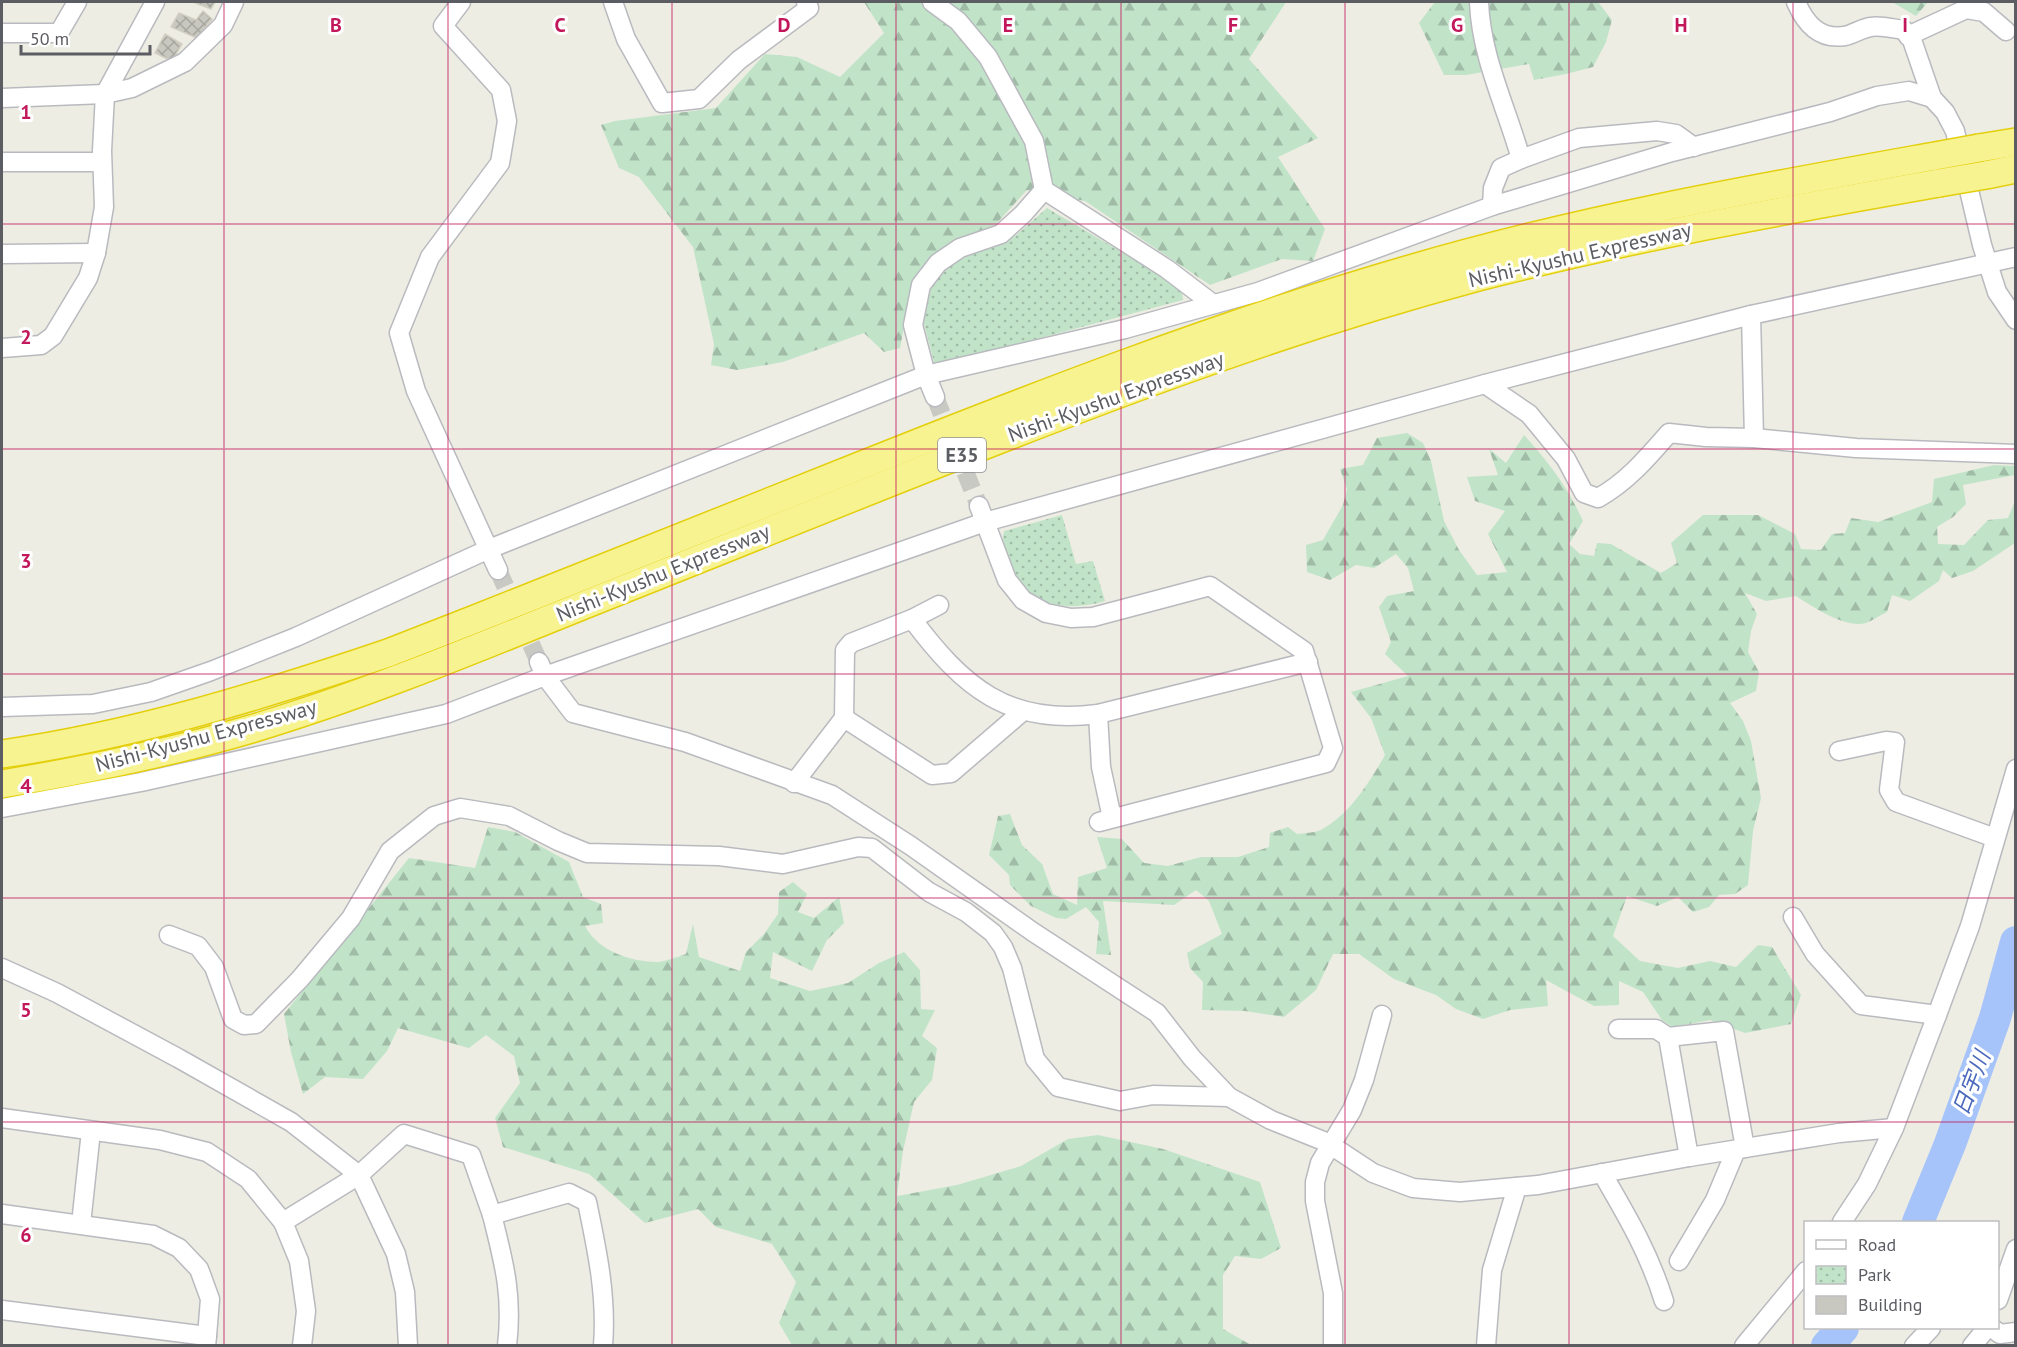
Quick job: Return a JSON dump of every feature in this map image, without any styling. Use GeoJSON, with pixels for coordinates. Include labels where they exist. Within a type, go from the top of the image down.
{"type":"FeatureCollection","features":[{"type":"Feature","properties":{"kind":"highway","name":"Nishi-Kyushu Expressway"},"geometry":{"type":"LineString","coordinates":[[2,754],[106,735],[197,714],[366,660],[585,576],[1035,396],[1221,329],[1406,270],[1498,244],[1658,207],[2016,142]]}},
{"type":"Feature","properties":{"kind":"highway","name":"Nishi-Kyushu Expressway"},"geometry":{"type":"LineString","coordinates":[[2,784],[96,768],[195,744],[255,727],[341,698],[423,669],[824,509],[1155,381],[1278,338],[1389,303],[1479,277],[1642,239],[1773,212],[2016,170]]}},
{"type":"Feature","properties":{"kind":"street"},"geometry":{"type":"LineString","coordinates":[[2,33],[59,33],[77,2]]}},
{"type":"Feature","properties":{"kind":"street"},"geometry":{"type":"LineString","coordinates":[[2,348],[41,345],[53,336],[88,278],[96,253],[104,207],[102,162],[105,94],[155,2]]}},
{"type":"Feature","properties":{"kind":"street"},"geometry":{"type":"LineString","coordinates":[[2,98],[105,94],[132,88],[185,62],[223,25],[234,2]]}},
{"type":"Feature","properties":{"kind":"street"},"geometry":{"type":"LineString","coordinates":[[461,2],[442,26],[501,90],[507,121],[500,163],[430,256],[399,333],[416,391],[498,570]]}},
{"type":"Feature","properties":{"kind":"street"},"geometry":{"type":"LineString","coordinates":[[613,2],[626,39],[662,104],[699,99],[739,60],[809,8],[806,2]]}},
{"type":"Feature","properties":{"kind":"street"},"geometry":{"type":"LineString","coordinates":[[932,2],[957,21],[988,57],[1034,141],[1044,190],[1167,269],[1213,304]]}},
{"type":"Feature","properties":{"kind":"street"},"geometry":{"type":"LineString","coordinates":[[1479,2],[1480,27],[1494,81],[1510,121],[1521,159]]}},
{"type":"Feature","properties":{"kind":"street"},"geometry":{"type":"LineString","coordinates":[[1796,2],[1814,30],[1827,37],[1845,36],[1873,26],[1904,30],[1912,40],[1932,98],[1945,112],[1955,130],[1987,262],[1997,292],[2016,320]]}},
{"type":"Feature","properties":{"kind":"street"},"geometry":{"type":"LineString","coordinates":[[1908,36],[1966,9],[1984,12],[2006,31]]}},
{"type":"Feature","properties":{"kind":"street"},"geometry":{"type":"LineString","coordinates":[[2,707],[93,704],[151,692],[211,671],[296,637],[489,549],[926,375],[1125,329],[1258,292],[1492,206],[1694,147],[1830,112],[1877,96],[1909,91],[1932,98]]}},
{"type":"Feature","properties":{"kind":"street"},"geometry":{"type":"LineString","coordinates":[[1492,206],[1493,188],[1501,168],[1579,138],[1657,131],[1676,134],[1694,147]]}},
{"type":"Feature","properties":{"kind":"street"},"geometry":{"type":"LineString","coordinates":[[2,162],[102,162]]}},
{"type":"Feature","properties":{"kind":"street"},"geometry":{"type":"LineString","coordinates":[[935,397],[926,375],[913,325],[921,285],[938,263],[960,248],[1001,234],[1044,190]]}},
{"type":"Feature","properties":{"kind":"street"},"geometry":{"type":"LineString","coordinates":[[2,254],[96,253]]}},
{"type":"Feature","properties":{"kind":"street"},"geometry":{"type":"LineString","coordinates":[[2,808],[141,782],[446,714],[542,669],[982,514],[1751,315],[2016,257]]}},
{"type":"Feature","properties":{"kind":"street"},"geometry":{"type":"LineString","coordinates":[[1751,315],[1754,438]]}},
{"type":"Feature","properties":{"kind":"street"},"geometry":{"type":"LineString","coordinates":[[1485,384],[1529,414],[1566,459],[1584,493],[1598,498],[1612,490],[1640,466],[1669,433],[1706,437],[1754,438],[1856,448],[2016,454]]}},
{"type":"Feature","properties":{"kind":"street"},"geometry":{"type":"LineString","coordinates":[[982,514],[1007,580],[1023,600],[1047,613],[1071,618],[1093,617],[1210,586],[1304,651],[1333,748],[1326,763],[1106,820],[1098,714]]}},
{"type":"Feature","properties":{"kind":"street"},"geometry":{"type":"LineString","coordinates":[[794,783],[844,718],[845,650],[851,643],[912,619],[939,605]]}},
{"type":"Feature","properties":{"kind":"street"},"geometry":{"type":"LineString","coordinates":[[912,619],[937,652],[964,679],[990,696],[1023,711],[1073,717],[1098,714],[1308,662]]}},
{"type":"Feature","properties":{"kind":"street"},"geometry":{"type":"LineString","coordinates":[[542,669],[573,713],[685,742],[832,795],[911,846],[1033,932],[1157,1013],[1192,1058],[1229,1097],[1271,1120],[1331,1145],[1373,1173],[1413,1188],[1460,1192],[1538,1185],[1839,1132],[1894,1128]]}},
{"type":"Feature","properties":{"kind":"street"},"geometry":{"type":"LineString","coordinates":[[844,718],[932,775],[951,772],[1023,711]]}},
{"type":"Feature","properties":{"kind":"street"},"geometry":{"type":"LineString","coordinates":[[1839,751],[1886,741],[1895,742],[1889,790],[1896,802],[1995,838]]}},
{"type":"Feature","properties":{"kind":"street"},"geometry":{"type":"LineString","coordinates":[[1847,1221],[1894,1128],[1937,1015],[1970,926],[2016,769]]}},
{"type":"Feature","properties":{"kind":"street"},"geometry":{"type":"LineString","coordinates":[[169,935],[198,946],[214,968],[233,1019],[244,1025],[256,1024],[300,979],[351,918],[390,850],[434,816],[460,808],[508,816],[587,853],[719,856],[783,864],[858,847],[872,848],[929,892],[966,912],[993,933],[1003,947],[1012,968],[1035,1059],[1058,1087],[1120,1101],[1153,1095],[1229,1097]]}},
{"type":"Feature","properties":{"kind":"street"},"geometry":{"type":"LineString","coordinates":[[1793,917],[1815,954],[1862,1005],[1937,1015]]}},
{"type":"Feature","properties":{"kind":"street"},"geometry":{"type":"LineString","coordinates":[[2,968],[57,993],[291,1122],[359,1175],[396,1254],[405,1292],[408,1346]]}},
{"type":"Feature","properties":{"kind":"street"},"geometry":{"type":"LineString","coordinates":[[1333,1346],[1333,1293],[1315,1201],[1315,1182],[1320,1163],[1352,1110],[1364,1080],[1383,1016]]}},
{"type":"Feature","properties":{"kind":"street"},"geometry":{"type":"LineString","coordinates":[[1618,1029],[1656,1029],[1668,1037],[1724,1031],[1740,1149],[1715,1200],[1679,1261]]}},
{"type":"Feature","properties":{"kind":"street"},"geometry":{"type":"LineString","coordinates":[[1668,1037],[1689,1157]]}},
{"type":"Feature","properties":{"kind":"street"},"geometry":{"type":"LineString","coordinates":[[2,1118],[160,1140],[207,1152],[248,1179],[283,1222],[299,1261],[306,1311],[303,1346]]}},
{"type":"Feature","properties":{"kind":"street"},"geometry":{"type":"LineString","coordinates":[[81,1224],[92,1131]]}},
{"type":"Feature","properties":{"kind":"street"},"geometry":{"type":"LineString","coordinates":[[283,1222],[359,1175],[404,1134],[471,1155],[492,1215],[507,1275],[510,1315],[507,1346]]}},
{"type":"Feature","properties":{"kind":"street"},"geometry":{"type":"LineString","coordinates":[[1602,1173],[1642,1242],[1664,1301]]}},
{"type":"Feature","properties":{"kind":"street"},"geometry":{"type":"LineString","coordinates":[[1486,1346],[1492,1270],[1517,1187]]}},
{"type":"Feature","properties":{"kind":"street"},"geometry":{"type":"LineString","coordinates":[[492,1215],[570,1193],[586,1202],[600,1261],[605,1318],[603,1346]]}},
{"type":"Feature","properties":{"kind":"street"},"geometry":{"type":"LineString","coordinates":[[2,1214],[153,1235],[179,1248],[199,1269],[210,1299],[206,1341],[2,1310]]}},
{"type":"Feature","properties":{"kind":"street"},"geometry":{"type":"LineString","coordinates":[[1999,1297],[2016,1249]]}},
{"type":"Feature","properties":{"kind":"street"},"geometry":{"type":"LineString","coordinates":[[1744,1346],[1804,1273]]}},
{"type":"Feature","properties":{"kind":"street"},"geometry":{"type":"LineString","coordinates":[[1914,1346],[1930,1329]]}},
{"type":"Feature","properties":{"kind":"street"},"geometry":{"type":"LineString","coordinates":[[1972,1346],[1986,1329]]}},
{"type":"Feature","properties":{"kind":"street"},"geometry":{"type":"LineString","coordinates":[[1993,1329],[2000,1334],[2016,1332]]}},
{"type":"Feature","properties":{"kind":"green space"},"geometry":{"type":"Polygon","coordinates":[[[864,2],[1286,2],[1249,59],[1318,138],[1278,157],[1325,229],[1313,261],[1282,259],[1210,285],[1085,201],[1027,190],[996,224],[948,246],[911,290],[900,348],[884,352],[864,333],[783,362],[737,370],[711,365],[714,344],[693,247],[639,177],[619,168],[601,125],[615,121],[716,108],[765,54],[797,57],[840,77],[884,33],[864,2]]]}},
{"type":"Feature","properties":{"kind":"green space"},"geometry":{"type":"Polygon","coordinates":[[[1435,2],[1598,2],[1612,20],[1606,42],[1593,67],[1534,80],[1529,64],[1466,75],[1444,75],[1419,23],[1435,2]]]}},
{"type":"Feature","properties":{"kind":"green space"},"geometry":{"type":"Polygon","coordinates":[[[1892,2],[1928,2],[1916,16],[1892,2]]]}},
{"type":"Feature","properties":{"kind":"green space"},"geometry":{"type":"Polygon","coordinates":[[[1047,208],[1182,290],[1183,300],[935,366],[922,316],[926,288],[959,259],[994,247],[1014,237],[1047,208]]]}},
{"type":"Feature","properties":{"kind":"green space"},"geometry":{"type":"Polygon","coordinates":[[[1407,433],[1423,443],[1431,461],[1444,521],[1459,550],[1477,575],[1507,572],[1488,534],[1505,511],[1475,501],[1467,477],[1498,475],[1489,449],[1506,463],[1524,435],[1557,476],[1583,521],[1569,544],[1580,554],[1594,556],[1597,543],[1611,544],[1661,573],[1677,563],[1671,543],[1703,515],[1758,515],[1795,534],[1801,549],[1821,550],[1832,534],[1845,533],[1851,518],[1878,522],[1932,502],[1934,479],[1994,465],[2015,466],[2015,475],[1963,485],[1966,504],[1953,517],[1937,527],[1938,544],[1964,545],[1988,520],[2008,518],[2015,501],[2015,543],[1973,571],[1952,578],[1943,570],[1939,581],[1910,601],[1892,595],[1887,612],[1869,622],[1858,624],[1840,620],[1796,596],[1766,601],[1745,593],[1757,614],[1751,631],[1748,652],[1759,672],[1756,691],[1730,703],[1743,721],[1751,741],[1761,798],[1753,831],[1748,885],[1735,894],[1719,895],[1709,907],[1693,912],[1678,897],[1657,906],[1627,896],[1613,936],[1640,961],[1678,968],[1710,961],[1736,967],[1758,945],[1772,947],[1801,995],[1791,1024],[1745,1033],[1710,1020],[1673,1027],[1662,1020],[1643,992],[1619,981],[1619,1005],[1594,1006],[1546,980],[1548,1006],[1510,1010],[1483,1019],[1456,1009],[1436,995],[1394,979],[1359,954],[1333,954],[1316,990],[1284,1017],[1245,1011],[1202,1010],[1203,982],[1190,968],[1187,953],[1222,934],[1209,901],[1196,890],[1174,905],[1103,901],[1111,955],[1096,954],[1099,922],[1086,907],[1066,919],[1056,918],[1031,906],[1010,885],[1009,875],[989,855],[998,816],[1010,814],[1022,845],[1042,864],[1053,894],[1077,905],[1078,877],[1107,868],[1097,837],[1122,839],[1144,863],[1168,866],[1201,857],[1238,857],[1269,847],[1270,833],[1288,827],[1297,834],[1318,831],[1350,807],[1385,755],[1371,718],[1351,692],[1408,676],[1385,654],[1391,642],[1379,607],[1387,596],[1414,591],[1408,568],[1396,554],[1374,568],[1356,565],[1330,580],[1307,572],[1306,545],[1323,540],[1343,505],[1347,489],[1340,469],[1363,465],[1377,438],[1407,433]]]}},
{"type":"Feature","properties":{"kind":"green space"},"geometry":{"type":"Polygon","coordinates":[[[1062,515],[1076,564],[1093,561],[1105,601],[1090,605],[1061,606],[1035,597],[1016,577],[1004,547],[1004,531],[1062,515]]]}},
{"type":"Feature","properties":{"kind":"green space"},"geometry":{"type":"Polygon","coordinates":[[[488,827],[515,832],[569,862],[583,897],[601,904],[603,923],[585,926],[598,942],[626,957],[658,962],[686,954],[693,924],[699,957],[740,971],[746,952],[764,934],[778,914],[779,892],[793,882],[807,894],[798,912],[814,918],[839,897],[844,923],[827,940],[812,971],[773,952],[770,978],[810,991],[848,983],[879,963],[904,952],[920,970],[921,1009],[935,1010],[922,1036],[937,1048],[932,1080],[914,1102],[903,1151],[897,1196],[957,1185],[1021,1166],[1068,1139],[1098,1135],[1163,1149],[1260,1182],[1281,1248],[1261,1259],[1235,1256],[1223,1275],[1223,1329],[1251,1345],[792,1345],[779,1323],[796,1282],[772,1244],[716,1227],[698,1209],[645,1223],[589,1174],[503,1147],[495,1118],[520,1083],[514,1056],[486,1035],[469,1048],[398,1028],[387,1051],[363,1079],[325,1077],[303,1094],[291,1052],[284,1014],[409,858],[475,868],[488,827]]]}},
{"type":"Feature","properties":{"kind":"building"},"geometry":{"type":"Polygon","coordinates":[[[193,2],[215,2],[211,9],[193,2]]]}},
{"type":"Feature","properties":{"kind":"building"},"geometry":{"type":"Polygon","coordinates":[[[203,11],[212,19],[197,38],[171,27],[179,13],[196,20],[203,11]]]}},
{"type":"Feature","properties":{"kind":"building"},"geometry":{"type":"Polygon","coordinates":[[[165,34],[182,44],[172,61],[155,53],[165,34]]]}},
{"type":"Feature","properties":{"kind":"waterway","name":"日宇川"},"geometry":{"type":"LineString","coordinates":[[1918,1221],[1950,1144],[1995,1018],[2016,942]]}},
{"type":"Feature","properties":{"kind":"waterway","name":"日宇川"},"geometry":{"type":"LineString","coordinates":[[1827,1346],[1842,1329]]}},
{"type":"Feature","properties":{"kind":"tunnel"},"geometry":{"type":"LineString","coordinates":[[935,397],[979,506]]}},
{"type":"Feature","properties":{"kind":"tunnel"},"geometry":{"type":"LineString","coordinates":[[498,570],[539,662]]}}]}
